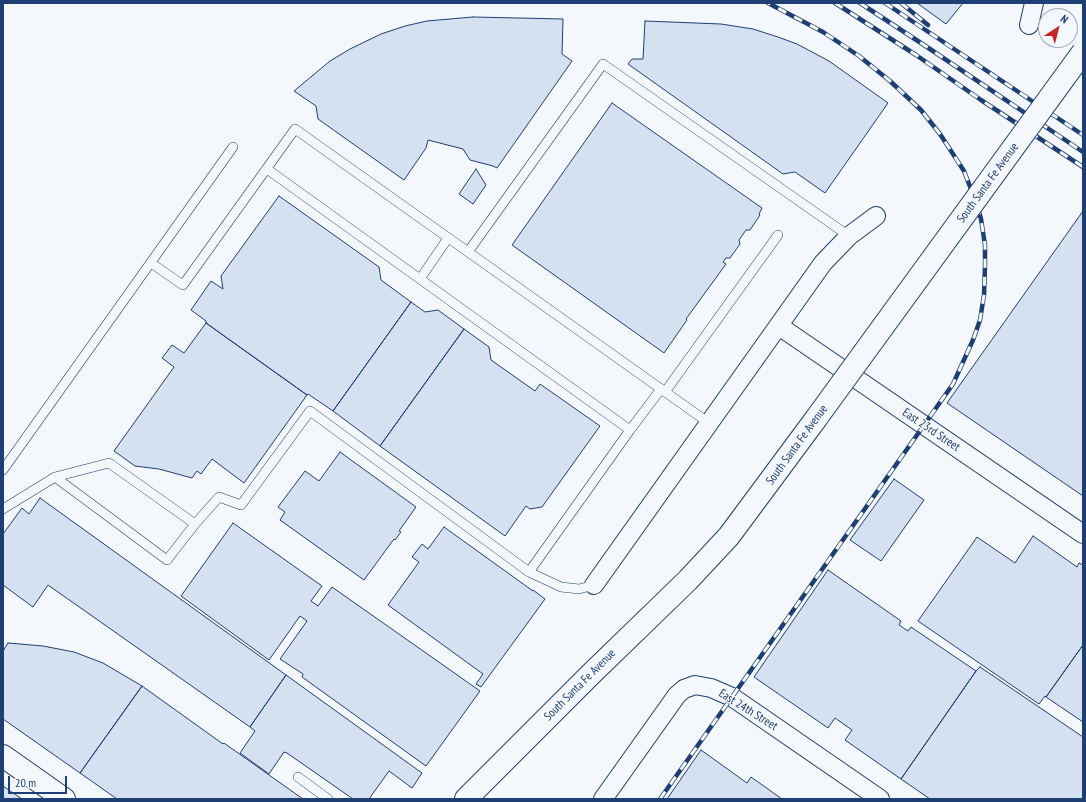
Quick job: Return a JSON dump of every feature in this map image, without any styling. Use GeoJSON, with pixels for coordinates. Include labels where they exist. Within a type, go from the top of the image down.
{"type":"FeatureCollection","features":[{"type":"Feature","properties":{"kind":"main road","name":"South Santa Fe Avenue"},"geometry":{"type":"LineString","coordinates":[[466,799],[688,580],[738,525],[1083,52]]}},
{"type":"Feature","properties":{"kind":"main road"},"geometry":{"type":"LineString","coordinates":[[3,756],[64,799]]}},
{"type":"Feature","properties":{"kind":"street"},"geometry":{"type":"LineString","coordinates":[[1029,25],[1034,3]]}},
{"type":"Feature","properties":{"kind":"street"},"geometry":{"type":"LineString","coordinates":[[594,585],[823,263],[848,236],[876,216]]}},
{"type":"Feature","properties":{"kind":"street","name":"East 23rd Street"},"geometry":{"type":"LineString","coordinates":[[779,326],[1083,534]]}},
{"type":"Feature","properties":{"kind":"street","name":"East 24th Street"},"geometry":{"type":"LineString","coordinates":[[603,799],[677,695],[684,689],[695,685],[711,688],[732,697],[880,799]]}},
{"type":"Feature","properties":{"kind":"lane"},"geometry":{"type":"LineString","coordinates":[[468,252],[603,64],[848,236]]}},
{"type":"Feature","properties":{"kind":"lane"},"geometry":{"type":"LineString","coordinates":[[151,263],[183,285],[295,129],[709,424]]}},
{"type":"Feature","properties":{"kind":"lane"},"geometry":{"type":"LineString","coordinates":[[3,470],[233,147]]}},
{"type":"Feature","properties":{"kind":"lane"},"geometry":{"type":"LineString","coordinates":[[267,169],[630,430]]}},
{"type":"Feature","properties":{"kind":"lane"},"geometry":{"type":"LineString","coordinates":[[530,572],[630,430],[663,391],[778,235]]}},
{"type":"Feature","properties":{"kind":"lane"},"geometry":{"type":"LineString","coordinates":[[420,279],[448,238]]}},
{"type":"Feature","properties":{"kind":"lane"},"geometry":{"type":"LineString","coordinates":[[55,477],[167,560],[195,524],[219,497],[241,505],[310,411],[530,572],[562,587],[579,589],[594,585]]}},
{"type":"Feature","properties":{"kind":"lane"},"geometry":{"type":"LineString","coordinates":[[3,509],[55,477],[109,463],[195,524]]}},
{"type":"Feature","properties":{"kind":"lane"},"geometry":{"type":"LineString","coordinates":[[298,777],[328,799]]}},
{"type":"Feature","properties":{"kind":"building"},"geometry":{"type":"Polygon","coordinates":[[[917,3],[963,3],[946,24],[917,3]]]}},
{"type":"Feature","properties":{"kind":"building"},"geometry":{"type":"Polygon","coordinates":[[[473,17],[563,19],[562,54],[572,61],[497,168],[470,160],[463,149],[428,140],[426,148],[404,180],[318,119],[316,106],[294,91],[330,61],[350,49],[381,34],[427,21],[473,17]]]}},
{"type":"Feature","properties":{"kind":"building"},"geometry":{"type":"Polygon","coordinates":[[[645,21],[721,24],[753,29],[778,37],[797,44],[829,61],[888,103],[825,193],[795,172],[783,174],[628,64],[632,59],[643,59],[645,21]]]}},
{"type":"Feature","properties":{"kind":"building"},"geometry":{"type":"Polygon","coordinates":[[[612,103],[762,208],[759,214],[760,215],[750,230],[746,230],[739,240],[740,244],[730,258],[726,258],[723,262],[726,264],[686,319],[687,320],[664,353],[512,245],[612,103]]]}},
{"type":"Feature","properties":{"kind":"building"},"geometry":{"type":"Polygon","coordinates":[[[476,169],[486,185],[473,204],[459,194],[476,169]]]}},
{"type":"Feature","properties":{"kind":"building"},"geometry":{"type":"Polygon","coordinates":[[[279,196],[379,267],[381,280],[411,302],[333,411],[308,394],[307,395],[206,323],[206,321],[191,310],[211,281],[223,289],[221,276],[279,196]]]}},
{"type":"Feature","properties":{"kind":"building"},"geometry":{"type":"Polygon","coordinates":[[[1083,211],[1083,496],[947,403],[1083,211]]]}},
{"type":"Feature","properties":{"kind":"building"},"geometry":{"type":"Polygon","coordinates":[[[411,302],[425,312],[438,310],[464,329],[380,446],[333,411],[411,302]]]}},
{"type":"Feature","properties":{"kind":"building"},"geometry":{"type":"Polygon","coordinates":[[[206,323],[307,395],[244,483],[212,459],[201,474],[197,471],[192,478],[159,469],[135,466],[114,451],[174,367],[162,358],[172,345],[184,353],[206,323]]]}},
{"type":"Feature","properties":{"kind":"building"},"geometry":{"type":"Polygon","coordinates":[[[464,329],[489,347],[491,360],[535,391],[540,384],[600,426],[542,507],[530,509],[526,506],[505,536],[380,446],[464,329]]]}},
{"type":"Feature","properties":{"kind":"building"},"geometry":{"type":"Polygon","coordinates":[[[340,452],[416,507],[399,531],[401,532],[395,540],[394,539],[364,580],[280,520],[285,512],[278,507],[305,471],[319,481],[340,452]]]}},
{"type":"Feature","properties":{"kind":"building"},"geometry":{"type":"Polygon","coordinates":[[[894,479],[924,500],[881,561],[850,540],[894,479]]]}},
{"type":"Feature","properties":{"kind":"building"},"geometry":{"type":"Polygon","coordinates":[[[40,498],[286,675],[250,727],[48,585],[33,607],[3,585],[3,534],[22,508],[29,514],[40,498]]]}},
{"type":"Feature","properties":{"kind":"building"},"geometry":{"type":"Polygon","coordinates":[[[233,523],[322,586],[311,601],[318,606],[332,587],[480,691],[426,766],[302,677],[303,674],[280,659],[307,621],[300,616],[269,660],[181,596],[233,523]]]}},
{"type":"Feature","properties":{"kind":"building"},"geometry":{"type":"Polygon","coordinates":[[[444,527],[545,599],[481,687],[476,684],[483,674],[388,605],[419,562],[412,557],[422,544],[428,549],[444,527]]]}},
{"type":"Feature","properties":{"kind":"building"},"geometry":{"type":"Polygon","coordinates":[[[1033,536],[1077,567],[1079,563],[1083,565],[1083,645],[1046,697],[1045,696],[1039,704],[918,621],[977,537],[1015,563],[1033,536]]]}},
{"type":"Feature","properties":{"kind":"building"},"geometry":{"type":"Polygon","coordinates":[[[828,570],[901,621],[899,625],[908,631],[911,627],[976,671],[901,779],[845,740],[852,730],[835,718],[828,728],[754,677],[828,570]]]}},
{"type":"Feature","properties":{"kind":"building"},"geometry":{"type":"Polygon","coordinates":[[[8,643],[43,646],[74,652],[103,663],[142,686],[80,773],[3,719],[3,651],[8,643]]]}},
{"type":"Feature","properties":{"kind":"building"},"geometry":{"type":"Polygon","coordinates":[[[1083,645],[1083,722],[1046,697],[1083,645]]]}},
{"type":"Feature","properties":{"kind":"building"},"geometry":{"type":"Polygon","coordinates":[[[980,667],[1083,737],[1083,799],[930,799],[901,779],[980,667]]]}},
{"type":"Feature","properties":{"kind":"building"},"geometry":{"type":"Polygon","coordinates":[[[286,675],[422,773],[412,788],[389,771],[369,799],[353,799],[287,753],[284,752],[269,774],[240,753],[255,731],[250,727],[286,675]]]}},
{"type":"Feature","properties":{"kind":"building"},"geometry":{"type":"Polygon","coordinates":[[[142,686],[303,799],[117,799],[80,773],[142,686]]]}},
{"type":"Feature","properties":{"kind":"building"},"geometry":{"type":"Polygon","coordinates":[[[701,750],[747,783],[751,777],[782,799],[667,799],[701,750]]]}},
{"type":"Feature","properties":{"kind":"building"},"geometry":{"type":"Polygon","coordinates":[[[3,786],[22,799],[3,799],[3,786]]]}},
{"type":"Feature","properties":{"kind":"railway"},"geometry":{"type":"LineString","coordinates":[[660,799],[953,384],[973,340],[980,320],[984,295],[985,245],[981,219],[964,171],[940,134],[921,110],[890,81],[859,56],[823,32],[768,3]]}},
{"type":"Feature","properties":{"kind":"railway"},"geometry":{"type":"LineString","coordinates":[[835,3],[916,55],[1083,167]]}},
{"type":"Feature","properties":{"kind":"railway"},"geometry":{"type":"LineString","coordinates":[[860,3],[1083,152]]}},
{"type":"Feature","properties":{"kind":"railway"},"geometry":{"type":"LineString","coordinates":[[885,3],[1083,135]]}},
{"type":"Feature","properties":{"kind":"railway"},"geometry":{"type":"LineString","coordinates":[[901,3],[928,25]]}}]}
